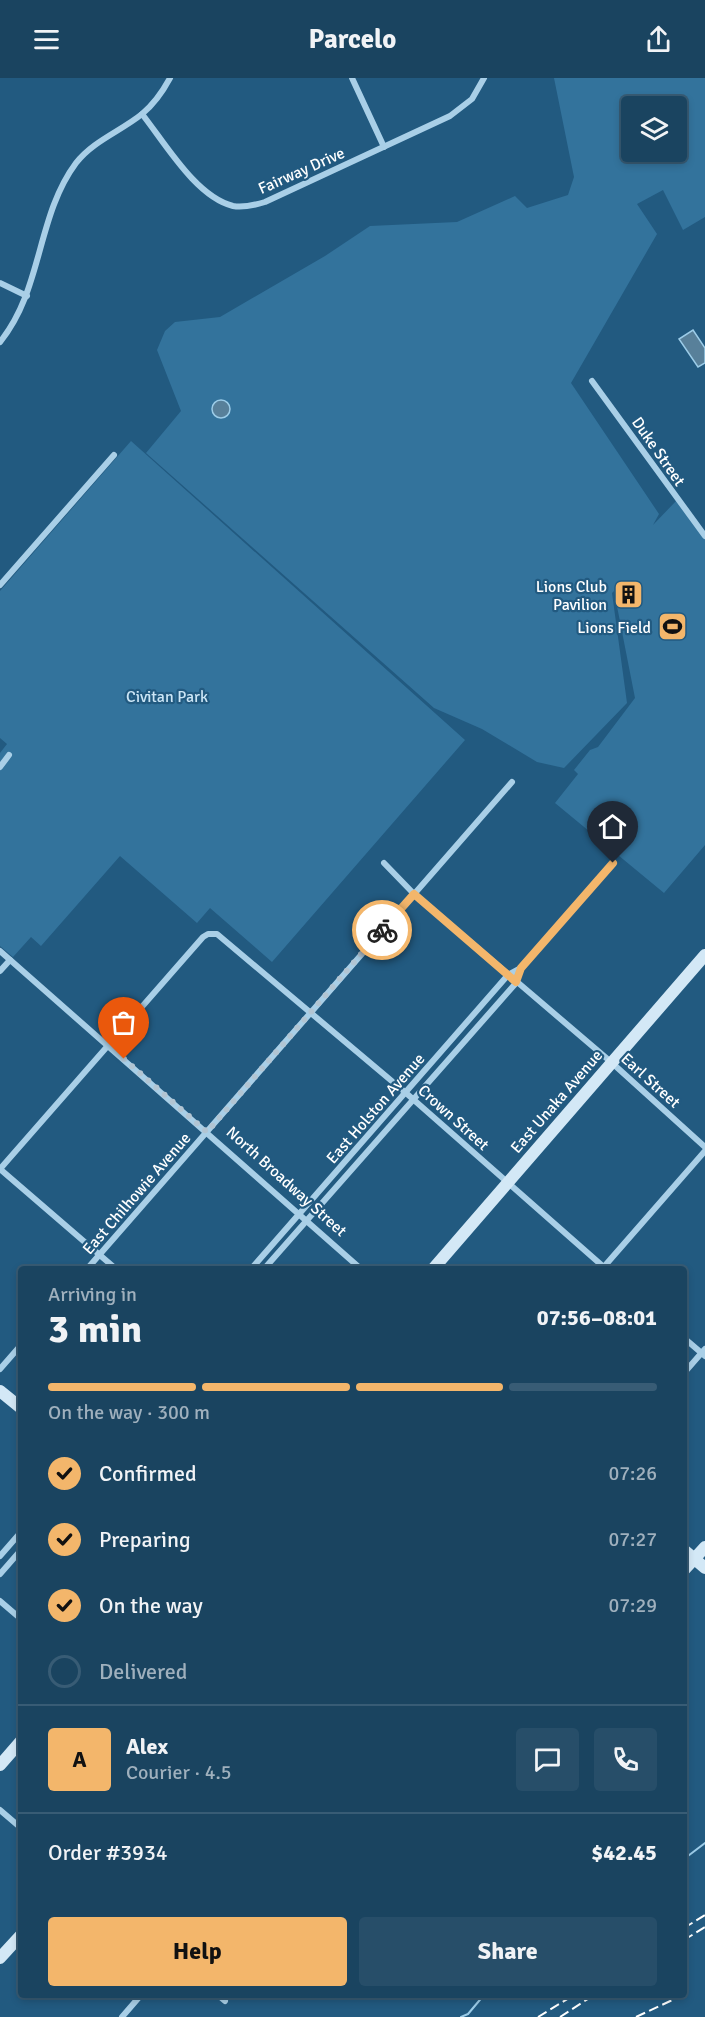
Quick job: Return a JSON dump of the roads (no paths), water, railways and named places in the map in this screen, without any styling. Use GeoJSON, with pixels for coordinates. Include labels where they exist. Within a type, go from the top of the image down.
{"type":"FeatureCollection","features":[{"type":"Feature","properties":{"kind":"main road","name":"East Unaka Avenue"},"geometry":{"type":"LineString","coordinates":[[436,1266],[705,955]]}},
{"type":"Feature","properties":{"kind":"main road"},"geometry":{"type":"LineString","coordinates":[[0,1391],[18,1406]]}},
{"type":"Feature","properties":{"kind":"main road"},"geometry":{"type":"LineString","coordinates":[[687,1567],[705,1546]]}},
{"type":"Feature","properties":{"kind":"main road"},"geometry":{"type":"LineString","coordinates":[[687,1553],[705,1568]]}},
{"type":"Feature","properties":{"kind":"main road"},"geometry":{"type":"LineString","coordinates":[[0,1765],[18,1744]]}},
{"type":"Feature","properties":{"kind":"main road"},"geometry":{"type":"LineString","coordinates":[[0,1958],[18,1938]]}},
{"type":"Feature","properties":{"kind":"street"},"geometry":{"type":"LineString","coordinates":[[0,342],[15,321],[27,296],[45,227],[62,186],[74,167],[93,146],[142,114],[155,101],[170,78]]}},
{"type":"Feature","properties":{"kind":"street"},"geometry":{"type":"LineString","coordinates":[[352,78],[384,147]]}},
{"type":"Feature","properties":{"kind":"street","name":"Fairway Drive"},"geometry":{"type":"LineString","coordinates":[[142,114],[204,191],[235,207],[265,202],[463,108],[472,99],[484,78]]}},
{"type":"Feature","properties":{"kind":"street"},"geometry":{"type":"LineString","coordinates":[[0,283],[27,296]]}},
{"type":"Feature","properties":{"kind":"street","name":"Duke Street"},"geometry":{"type":"LineString","coordinates":[[592,381],[705,536]]}},
{"type":"Feature","properties":{"kind":"street"},"geometry":{"type":"LineString","coordinates":[[0,585],[114,455]]}},
{"type":"Feature","properties":{"kind":"street"},"geometry":{"type":"LineString","coordinates":[[0,767],[9,755]]}},
{"type":"Feature","properties":{"kind":"street","name":"East Chilhowie Avenue"},"geometry":{"type":"LineString","coordinates":[[90,1266],[512,782]]}},
{"type":"Feature","properties":{"kind":"street","name":"Earl Street"},"geometry":{"type":"LineString","coordinates":[[384,863],[414,894],[611,1062],[705,1149]]}},
{"type":"Feature","properties":{"kind":"street","name":"East Holston Avenue"},"geometry":{"type":"LineString","coordinates":[[254,1266],[508,975],[521,968],[613,863]]}},
{"type":"Feature","properties":{"kind":"street","name":"Crown Street"},"geometry":{"type":"LineString","coordinates":[[108,1045],[208,934],[224,937],[406,1093],[602,1266]]}},
{"type":"Feature","properties":{"kind":"street","name":"North Broadway Street"},"geometry":{"type":"LineString","coordinates":[[0,951],[358,1266]]}},
{"type":"Feature","properties":{"kind":"street"},"geometry":{"type":"LineString","coordinates":[[0,971],[10,960]]}},
{"type":"Feature","properties":{"kind":"street","name":"East Holston Avenue"},"geometry":{"type":"LineString","coordinates":[[267,1266],[516,982],[521,968]]}},
{"type":"Feature","properties":{"kind":"street"},"geometry":{"type":"LineString","coordinates":[[108,1045],[0,1169],[112,1266]]}},
{"type":"Feature","properties":{"kind":"street"},"geometry":{"type":"LineString","coordinates":[[606,1266],[705,1149]]}},
{"type":"Feature","properties":{"kind":"street"},"geometry":{"type":"LineString","coordinates":[[687,1340],[704,1353],[687,1370]]}},
{"type":"Feature","properties":{"kind":"street"},"geometry":{"type":"LineString","coordinates":[[0,1369],[18,1348]]}},
{"type":"Feature","properties":{"kind":"street"},"geometry":{"type":"LineString","coordinates":[[0,1556],[18,1535]]}},
{"type":"Feature","properties":{"kind":"street"},"geometry":{"type":"LineString","coordinates":[[0,1574],[18,1553]]}},
{"type":"Feature","properties":{"kind":"street"},"geometry":{"type":"LineString","coordinates":[[0,1601],[18,1616]]}},
{"type":"Feature","properties":{"kind":"street"},"geometry":{"type":"LineString","coordinates":[[0,1810],[18,1825]]}},
{"type":"Feature","properties":{"kind":"street"},"geometry":{"type":"LineString","coordinates":[[122,2017],[138,1998]]}},
{"type":"Feature","properties":{"kind":"street"},"geometry":{"type":"LineString","coordinates":[[222,1998],[225,2001]]}},
{"type":"Feature","properties":{"kind":"waterway"},"geometry":{"type":"LineString","coordinates":[[687,1857],[705,1843]]}},
{"type":"Feature","properties":{"kind":"waterway"},"geometry":{"type":"LineString","coordinates":[[461,2017],[468,2014],[481,1998]]}},
{"type":"Feature","properties":{"kind":"railway"},"geometry":{"type":"LineString","coordinates":[[687,1926],[705,1915]]}},
{"type":"Feature","properties":{"kind":"railway"},"geometry":{"type":"LineString","coordinates":[[687,1938],[705,1927]]}},
{"type":"Feature","properties":{"kind":"railway"},"geometry":{"type":"LineString","coordinates":[[538,2017],[569,1998]]}},
{"type":"Feature","properties":{"kind":"railway"},"geometry":{"type":"LineString","coordinates":[[560,2017],[589,1998]]}},
{"type":"Feature","properties":{"kind":"railway"},"geometry":{"type":"LineString","coordinates":[[636,2017],[677,1998]]}},
{"type":"Feature","properties":{"kind":"place","name":"Lions Club Pavilion"},"geometry":{"type":"Point","coordinates":[628,595]}},
{"type":"Feature","properties":{"kind":"place","name":"Lions Field"},"geometry":{"type":"Point","coordinates":[672,627]}},
{"type":"Feature","properties":{"kind":"park label","name":"Civitan Park"},"geometry":{"type":"Point","coordinates":[167,696]}}]}
